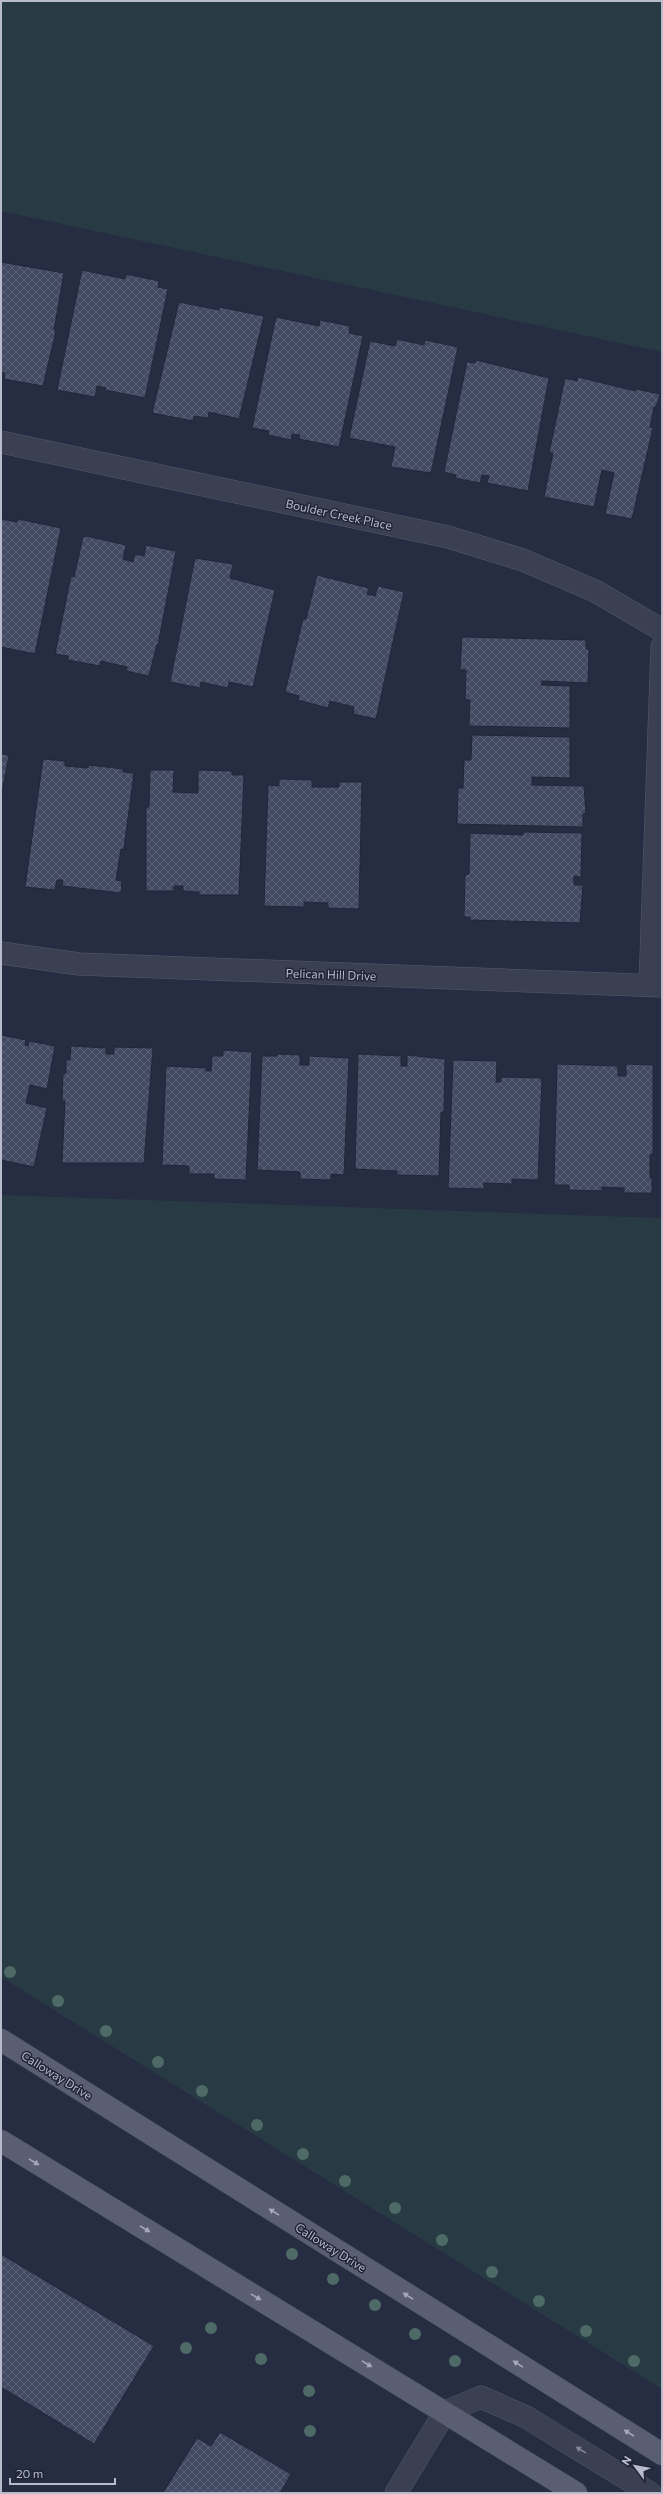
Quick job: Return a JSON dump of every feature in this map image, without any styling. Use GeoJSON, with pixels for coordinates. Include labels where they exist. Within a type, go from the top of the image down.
{"type":"FeatureCollection","features":[{"type":"Feature","properties":{"kind":"main road","name":"Calloway Drive"},"geometry":{"type":"LineString","coordinates":[[1,2040],[662,2454]]}},
{"type":"Feature","properties":{"kind":"main road"},"geometry":{"type":"LineString","coordinates":[[1,2141],[576,2493]]}},
{"type":"Feature","properties":{"kind":"street","name":"Boulder Creek Place"},"geometry":{"type":"LineString","coordinates":[[1,442],[448,536],[523,560],[574,581],[595,591],[662,630]]}},
{"type":"Feature","properties":{"kind":"street"},"geometry":{"type":"LineString","coordinates":[[656,985],[662,647]]}},
{"type":"Feature","properties":{"kind":"street","name":"Pelican Hill Drive"},"geometry":{"type":"LineString","coordinates":[[1,953],[79,964],[656,985]]}},
{"type":"Feature","properties":{"kind":"street"},"geometry":{"type":"LineString","coordinates":[[396,2493],[445,2412],[481,2398],[526,2417],[650,2493]]}},
{"type":"Feature","properties":{"kind":"shaded area"},"geometry":{"type":"Polygon","coordinates":[[[1,1],[662,1],[662,352],[1,211],[1,1]]]}},
{"type":"Feature","properties":{"kind":"shaded area"},"geometry":{"type":"Polygon","coordinates":[[[1,1195],[662,1218],[662,2389],[1,1977],[1,1195]]]}},
{"type":"Feature","properties":{"kind":"building"},"geometry":{"type":"Polygon","coordinates":[[[1,262],[64,273],[54,330],[56,331],[43,386],[4,379],[5,373],[1,372],[1,262]]]}},
{"type":"Feature","properties":{"kind":"building"},"geometry":{"type":"Polygon","coordinates":[[[82,270],[125,279],[126,274],[159,281],[158,287],[168,289],[145,398],[105,390],[106,388],[97,386],[95,397],[57,390],[82,270]]]}},
{"type":"Feature","properties":{"kind":"building"},"geometry":{"type":"Polygon","coordinates":[[[179,302],[219,310],[219,307],[264,316],[239,419],[209,412],[208,418],[194,416],[193,421],[152,413],[179,302]]]}},
{"type":"Feature","properties":{"kind":"building"},"geometry":{"type":"Polygon","coordinates":[[[276,317],[319,326],[320,320],[350,326],[349,333],[363,336],[339,447],[299,439],[300,435],[292,434],[291,440],[268,435],[269,431],[252,428],[276,317]]]}},
{"type":"Feature","properties":{"kind":"building"},"geometry":{"type":"Polygon","coordinates":[[[397,339],[424,345],[425,340],[458,347],[431,473],[391,467],[395,447],[349,438],[370,341],[395,346],[397,339]]]}},
{"type":"Feature","properties":{"kind":"building"},"geometry":{"type":"Polygon","coordinates":[[[476,360],[549,378],[528,491],[487,483],[489,476],[482,475],[480,483],[455,478],[456,475],[444,472],[467,362],[475,363],[476,360]]]}},
{"type":"Feature","properties":{"kind":"building"},"geometry":{"type":"Polygon","coordinates":[[[578,377],[635,391],[636,389],[660,394],[656,407],[654,407],[650,427],[653,428],[632,519],[605,514],[614,473],[602,470],[594,507],[544,497],[553,453],[549,453],[565,378],[577,381],[578,377]]]}},
{"type":"Feature","properties":{"kind":"building"},"geometry":{"type":"Polygon","coordinates":[[[1,519],[17,522],[18,519],[61,528],[35,654],[1,647],[1,519]]]}},
{"type":"Feature","properties":{"kind":"building"},"geometry":{"type":"Polygon","coordinates":[[[86,536],[126,545],[123,559],[133,562],[135,554],[144,556],[146,545],[176,551],[158,645],[157,644],[149,676],[126,671],[127,667],[101,661],[100,666],[68,660],[68,656],[55,654],[71,576],[74,577],[83,537],[86,536]]]}},
{"type":"Feature","properties":{"kind":"building"},"geometry":{"type":"Polygon","coordinates":[[[195,558],[233,564],[230,578],[275,590],[253,687],[229,682],[228,688],[201,682],[200,688],[170,682],[195,558]]]}},
{"type":"Feature","properties":{"kind":"building"},"geometry":{"type":"Polygon","coordinates":[[[317,575],[369,588],[367,594],[375,596],[378,586],[404,592],[376,719],[353,714],[354,707],[330,701],[328,708],[298,700],[299,696],[285,692],[303,619],[306,619],[317,575]]]}},
{"type":"Feature","properties":{"kind":"building"},"geometry":{"type":"Polygon","coordinates":[[[462,637],[586,640],[586,649],[589,649],[588,683],[542,681],[541,685],[570,686],[570,728],[469,726],[470,700],[465,699],[466,670],[460,670],[462,637]]]}},
{"type":"Feature","properties":{"kind":"building"},"geometry":{"type":"Polygon","coordinates":[[[472,735],[570,737],[570,778],[532,777],[532,785],[584,786],[586,814],[583,814],[583,827],[457,824],[458,788],[463,788],[464,760],[471,760],[472,735]]]}},
{"type":"Feature","properties":{"kind":"building"},"geometry":{"type":"Polygon","coordinates":[[[1,754],[9,755],[1,798],[1,754]]]}},
{"type":"Feature","properties":{"kind":"building"},"geometry":{"type":"Polygon","coordinates":[[[43,759],[65,761],[65,766],[88,768],[89,765],[123,769],[123,772],[134,773],[124,848],[127,849],[121,849],[116,880],[122,881],[121,893],[62,886],[63,880],[57,880],[55,890],[25,887],[43,759]]]}},
{"type":"Feature","properties":{"kind":"building"},"geometry":{"type":"Polygon","coordinates":[[[150,770],[174,770],[173,792],[198,793],[198,770],[232,771],[232,775],[244,775],[239,895],[199,895],[199,892],[183,891],[183,886],[174,886],[174,891],[146,891],[146,807],[149,807],[150,770]]]}},
{"type":"Feature","properties":{"kind":"building"},"geometry":{"type":"Polygon","coordinates":[[[279,779],[312,780],[312,787],[339,787],[339,782],[362,782],[359,909],[328,908],[328,903],[304,902],[304,907],[264,906],[268,785],[279,786],[279,779]]]}},
{"type":"Feature","properties":{"kind":"building"},"geometry":{"type":"Polygon","coordinates":[[[523,832],[582,833],[581,877],[574,876],[574,885],[583,885],[580,923],[470,920],[470,917],[464,917],[465,875],[469,874],[470,833],[523,835],[523,832]]]}},
{"type":"Feature","properties":{"kind":"building"},"geometry":{"type":"Polygon","coordinates":[[[1,1035],[26,1040],[25,1045],[28,1046],[29,1041],[55,1046],[47,1089],[30,1085],[26,1103],[47,1108],[34,1167],[1,1160],[1,1035]]]}},
{"type":"Feature","properties":{"kind":"building"},"geometry":{"type":"Polygon","coordinates":[[[71,1046],[106,1048],[106,1054],[114,1054],[114,1047],[153,1048],[144,1163],[62,1163],[65,1101],[62,1101],[63,1074],[66,1073],[66,1060],[70,1060],[71,1046]]]}},
{"type":"Feature","properties":{"kind":"building"},"geometry":{"type":"Polygon","coordinates":[[[223,1050],[252,1052],[246,1180],[214,1179],[214,1174],[189,1174],[189,1166],[162,1165],[166,1066],[206,1068],[206,1071],[211,1071],[212,1056],[223,1056],[223,1050]]]}},
{"type":"Feature","properties":{"kind":"building"},"geometry":{"type":"Polygon","coordinates":[[[277,1054],[300,1055],[300,1065],[309,1065],[309,1056],[349,1058],[344,1175],[331,1174],[331,1180],[300,1179],[300,1172],[257,1170],[262,1056],[277,1056],[277,1054]]]}},
{"type":"Feature","properties":{"kind":"building"},"geometry":{"type":"Polygon","coordinates":[[[358,1054],[401,1056],[401,1066],[407,1066],[407,1055],[445,1059],[444,1112],[441,1112],[439,1176],[397,1175],[397,1171],[355,1169],[358,1054]]]}},
{"type":"Feature","properties":{"kind":"building"},"geometry":{"type":"Polygon","coordinates":[[[453,1060],[497,1061],[496,1082],[501,1082],[501,1077],[542,1078],[538,1180],[512,1179],[512,1184],[484,1183],[484,1189],[448,1188],[453,1060]]]}},
{"type":"Feature","properties":{"kind":"building"},"geometry":{"type":"Polygon","coordinates":[[[557,1064],[618,1066],[618,1076],[626,1076],[626,1064],[653,1065],[653,1154],[650,1155],[650,1178],[652,1178],[652,1193],[624,1193],[624,1188],[602,1187],[602,1191],[569,1190],[569,1185],[554,1185],[557,1064]]]}},
{"type":"Feature","properties":{"kind":"building"},"geometry":{"type":"Polygon","coordinates":[[[1,2254],[154,2346],[94,2444],[1,2387],[1,2254]]]}},
{"type":"Feature","properties":{"kind":"building"},"geometry":{"type":"Polygon","coordinates":[[[220,2432],[291,2474],[280,2493],[163,2493],[197,2438],[211,2446],[220,2432]]]}}]}
